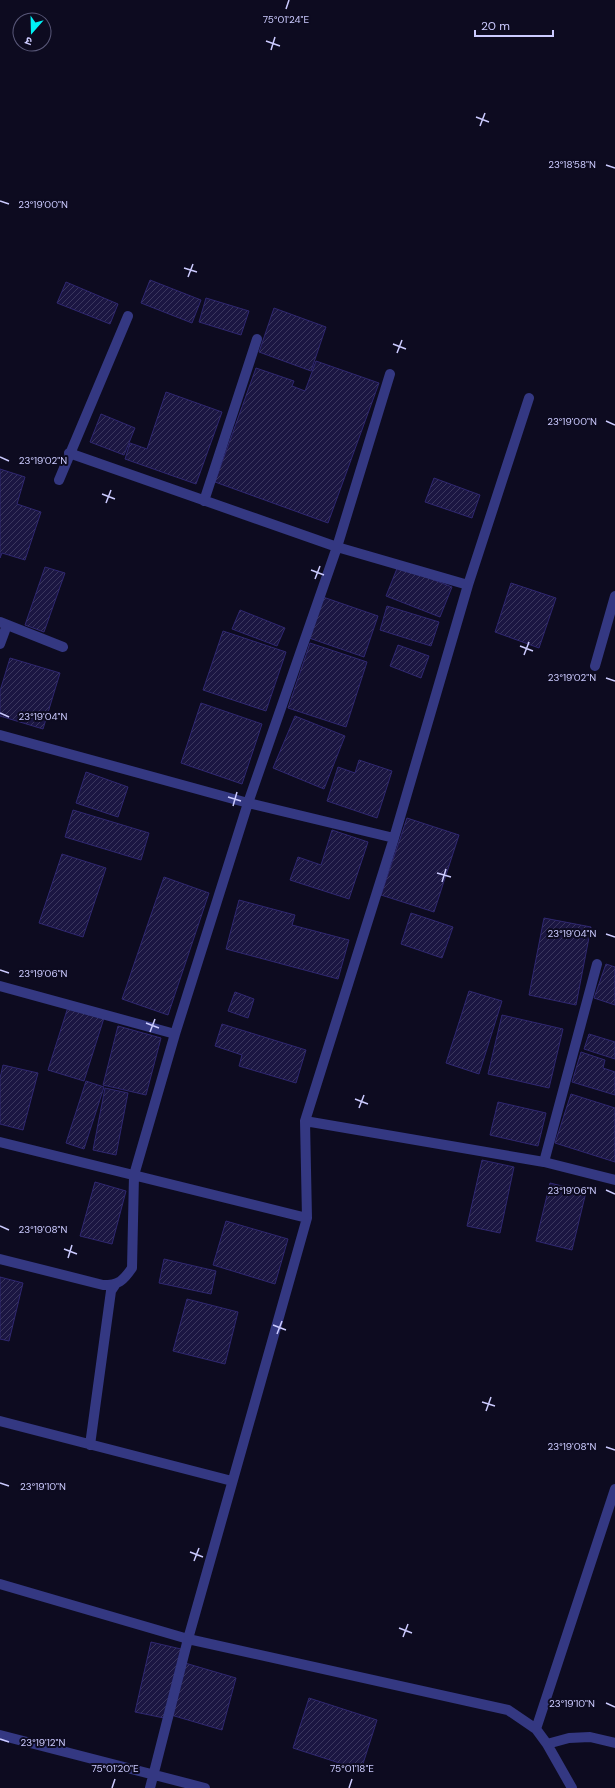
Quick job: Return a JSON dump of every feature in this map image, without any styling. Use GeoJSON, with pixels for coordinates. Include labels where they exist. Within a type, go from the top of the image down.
{"type":"FeatureCollection","features":[{"type":"Feature","properties":{"kind":"street"},"geometry":{"type":"LineString","coordinates":[[59,480],[69,453],[128,316]]}},
{"type":"Feature","properties":{"kind":"street"},"geometry":{"type":"LineString","coordinates":[[204,501],[257,339]]}},
{"type":"Feature","properties":{"kind":"street"},"geometry":{"type":"LineString","coordinates":[[90,1445],[111,1291],[115,1285],[125,1278],[132,1268],[134,1175],[175,1034],[248,803],[337,548],[390,374]]}},
{"type":"Feature","properties":{"kind":"street"},"geometry":{"type":"LineString","coordinates":[[150,1788],[188,1639],[307,1218],[305,1120],[394,838],[468,585],[529,398]]}},
{"type":"Feature","properties":{"kind":"street"},"geometry":{"type":"LineString","coordinates":[[69,453],[337,548],[468,585]]}},
{"type":"Feature","properties":{"kind":"street"},"geometry":{"type":"LineString","coordinates":[[595,666],[615,596]]}},
{"type":"Feature","properties":{"kind":"street"},"geometry":{"type":"LineString","coordinates":[[0,644],[3,624],[63,647]]}},
{"type":"Feature","properties":{"kind":"street"},"geometry":{"type":"LineString","coordinates":[[0,735],[248,803],[394,838]]}},
{"type":"Feature","properties":{"kind":"street"},"geometry":{"type":"LineString","coordinates":[[544,1162],[597,964]]}},
{"type":"Feature","properties":{"kind":"street"},"geometry":{"type":"LineString","coordinates":[[0,986],[175,1034]]}},
{"type":"Feature","properties":{"kind":"street"},"geometry":{"type":"LineString","coordinates":[[305,1120],[544,1162],[615,1180]]}},
{"type":"Feature","properties":{"kind":"street"},"geometry":{"type":"LineString","coordinates":[[0,1142],[307,1218]]}},
{"type":"Feature","properties":{"kind":"street"},"geometry":{"type":"LineString","coordinates":[[0,1259],[103,1285],[115,1285]]}},
{"type":"Feature","properties":{"kind":"street"},"geometry":{"type":"LineString","coordinates":[[0,1421],[232,1481]]}},
{"type":"Feature","properties":{"kind":"street"},"geometry":{"type":"LineString","coordinates":[[536,1729],[613,1504],[615,1489]]}},
{"type":"Feature","properties":{"kind":"street"},"geometry":{"type":"LineString","coordinates":[[0,1584],[188,1639],[508,1710],[536,1729],[547,1744],[572,1788]]}},
{"type":"Feature","properties":{"kind":"street"},"geometry":{"type":"LineString","coordinates":[[0,1735],[205,1788]]}},
{"type":"Feature","properties":{"kind":"street"},"geometry":{"type":"LineString","coordinates":[[547,1744],[569,1738],[590,1737],[615,1744]]}},
{"type":"Feature","properties":{"kind":"building"},"geometry":{"type":"Polygon","coordinates":[[[150,280],[201,300],[192,323],[141,303],[150,280]]]}},
{"type":"Feature","properties":{"kind":"building"},"geometry":{"type":"Polygon","coordinates":[[[66,282],[118,304],[110,324],[57,303],[66,282]]]}},
{"type":"Feature","properties":{"kind":"building"},"geometry":{"type":"Polygon","coordinates":[[[206,298],[249,311],[241,335],[199,322],[206,298]]]}},
{"type":"Feature","properties":{"kind":"building"},"geometry":{"type":"Polygon","coordinates":[[[274,308],[326,327],[311,371],[259,352],[274,308]]]}},
{"type":"Feature","properties":{"kind":"building"},"geometry":{"type":"Polygon","coordinates":[[[316,361],[379,383],[328,523],[215,482],[256,368],[294,381],[292,386],[305,391],[316,361]]]}},
{"type":"Feature","properties":{"kind":"building"},"geometry":{"type":"Polygon","coordinates":[[[166,392],[222,412],[196,484],[125,459],[130,443],[147,449],[166,392]]]}},
{"type":"Feature","properties":{"kind":"building"},"geometry":{"type":"Polygon","coordinates":[[[101,414],[135,428],[124,455],[90,442],[101,414]]]}},
{"type":"Feature","properties":{"kind":"building"},"geometry":{"type":"Polygon","coordinates":[[[0,469],[25,477],[17,504],[41,512],[25,560],[2,553],[0,558],[0,469]]]}},
{"type":"Feature","properties":{"kind":"building"},"geometry":{"type":"Polygon","coordinates":[[[434,478],[480,495],[472,518],[425,502],[434,478]]]}},
{"type":"Feature","properties":{"kind":"building"},"geometry":{"type":"Polygon","coordinates":[[[398,566],[452,587],[440,617],[386,596],[398,566]]]}},
{"type":"Feature","properties":{"kind":"building"},"geometry":{"type":"Polygon","coordinates":[[[45,567],[65,573],[44,632],[25,625],[45,567]]]}},
{"type":"Feature","properties":{"kind":"building"},"geometry":{"type":"Polygon","coordinates":[[[511,583],[556,598],[539,648],[495,632],[511,583]]]}},
{"type":"Feature","properties":{"kind":"building"},"geometry":{"type":"Polygon","coordinates":[[[323,597],[378,616],[364,657],[309,638],[323,597]]]}},
{"type":"Feature","properties":{"kind":"building"},"geometry":{"type":"Polygon","coordinates":[[[387,606],[439,622],[431,646],[380,630],[387,606]]]}},
{"type":"Feature","properties":{"kind":"building"},"geometry":{"type":"Polygon","coordinates":[[[240,610],[285,628],[277,646],[232,629],[240,610]]]}},
{"type":"Feature","properties":{"kind":"building"},"geometry":{"type":"Polygon","coordinates":[[[223,631],[286,652],[266,711],[203,690],[223,631]]]}},
{"type":"Feature","properties":{"kind":"building"},"geometry":{"type":"Polygon","coordinates":[[[310,643],[367,662],[346,727],[288,708],[310,643]]]}},
{"type":"Feature","properties":{"kind":"building"},"geometry":{"type":"Polygon","coordinates":[[[398,645],[429,656],[421,678],[390,666],[398,645]]]}},
{"type":"Feature","properties":{"kind":"building"},"geometry":{"type":"Polygon","coordinates":[[[10,658],[60,673],[43,729],[0,716],[0,691],[10,658]]]}},
{"type":"Feature","properties":{"kind":"building"},"geometry":{"type":"Polygon","coordinates":[[[201,703],[262,724],[242,784],[181,763],[201,703]]]}},
{"type":"Feature","properties":{"kind":"building"},"geometry":{"type":"Polygon","coordinates":[[[295,716],[345,736],[324,789],[273,768],[295,716]]]}},
{"type":"Feature","properties":{"kind":"building"},"geometry":{"type":"Polygon","coordinates":[[[359,760],[392,771],[377,818],[327,801],[338,767],[355,773],[359,760]]]}},
{"type":"Feature","properties":{"kind":"building"},"geometry":{"type":"Polygon","coordinates":[[[86,772],[128,787],[118,817],[76,803],[86,772]]]}},
{"type":"Feature","properties":{"kind":"building"},"geometry":{"type":"Polygon","coordinates":[[[73,810],[149,833],[141,860],[65,837],[73,810]]]}},
{"type":"Feature","properties":{"kind":"building"},"geometry":{"type":"Polygon","coordinates":[[[407,818],[459,835],[434,912],[381,895],[407,818]]]}},
{"type":"Feature","properties":{"kind":"building"},"geometry":{"type":"Polygon","coordinates":[[[332,830],[368,842],[349,899],[290,880],[298,857],[321,865],[332,830]]]}},
{"type":"Feature","properties":{"kind":"building"},"geometry":{"type":"Polygon","coordinates":[[[62,854],[106,868],[83,937],[39,923],[62,854]]]}},
{"type":"Feature","properties":{"kind":"building"},"geometry":{"type":"Polygon","coordinates":[[[164,877],[209,893],[168,1015],[122,999],[164,877]]]}},
{"type":"Feature","properties":{"kind":"building"},"geometry":{"type":"Polygon","coordinates":[[[239,900],[295,915],[292,925],[349,940],[338,979],[226,949],[239,900]]]}},
{"type":"Feature","properties":{"kind":"building"},"geometry":{"type":"Polygon","coordinates":[[[411,913],[453,927],[442,958],[401,944],[411,913]]]}},
{"type":"Feature","properties":{"kind":"building"},"geometry":{"type":"Polygon","coordinates":[[[544,918],[591,927],[576,1005],[529,995],[544,918]]]}},
{"type":"Feature","properties":{"kind":"building"},"geometry":{"type":"Polygon","coordinates":[[[606,964],[615,967],[615,1005],[594,998],[606,964]]]}},
{"type":"Feature","properties":{"kind":"building"},"geometry":{"type":"Polygon","coordinates":[[[469,991],[502,1001],[479,1074],[446,1063],[469,991]]]}},
{"type":"Feature","properties":{"kind":"building"},"geometry":{"type":"Polygon","coordinates":[[[235,992],[254,999],[248,1018],[228,1011],[235,992]]]}},
{"type":"Feature","properties":{"kind":"building"},"geometry":{"type":"Polygon","coordinates":[[[68,1007],[104,1018],[84,1081],[48,1070],[68,1007]]]}},
{"type":"Feature","properties":{"kind":"building"},"geometry":{"type":"Polygon","coordinates":[[[502,1015],[563,1029],[549,1088],[488,1074],[502,1015]]]}},
{"type":"Feature","properties":{"kind":"building"},"geometry":{"type":"Polygon","coordinates":[[[222,1024],[306,1050],[296,1083],[239,1066],[242,1055],[215,1046],[222,1024]]]}},
{"type":"Feature","properties":{"kind":"building"},"geometry":{"type":"Polygon","coordinates":[[[118,1026],[161,1038],[146,1095],[103,1085],[118,1026]]]}},
{"type":"Feature","properties":{"kind":"building"},"geometry":{"type":"Polygon","coordinates":[[[589,1034],[615,1042],[615,1059],[584,1049],[589,1034]]]}},
{"type":"Feature","properties":{"kind":"building"},"geometry":{"type":"Polygon","coordinates":[[[581,1052],[605,1060],[603,1068],[615,1072],[615,1095],[572,1082],[581,1052]]]}},
{"type":"Feature","properties":{"kind":"building"},"geometry":{"type":"Polygon","coordinates":[[[3,1065],[38,1073],[23,1130],[0,1124],[0,1078],[3,1065]]]}},
{"type":"Feature","properties":{"kind":"building"},"geometry":{"type":"Polygon","coordinates":[[[86,1081],[104,1087],[84,1149],[66,1143],[86,1081]]]}},
{"type":"Feature","properties":{"kind":"building"},"geometry":{"type":"Polygon","coordinates":[[[105,1088],[128,1093],[116,1155],[93,1150],[105,1088]]]}},
{"type":"Feature","properties":{"kind":"building"},"geometry":{"type":"Polygon","coordinates":[[[571,1094],[615,1108],[615,1162],[555,1143],[571,1094]]]}},
{"type":"Feature","properties":{"kind":"building"},"geometry":{"type":"Polygon","coordinates":[[[498,1102],[546,1113],[538,1146],[490,1135],[498,1102]]]}},
{"type":"Feature","properties":{"kind":"building"},"geometry":{"type":"Polygon","coordinates":[[[482,1160],[514,1167],[500,1233],[467,1226],[482,1160]]]}},
{"type":"Feature","properties":{"kind":"building"},"geometry":{"type":"Polygon","coordinates":[[[95,1182],[126,1191],[112,1244],[80,1236],[95,1182]]]}},
{"type":"Feature","properties":{"kind":"building"},"geometry":{"type":"Polygon","coordinates":[[[550,1183],[586,1192],[572,1250],[536,1241],[550,1183]]]}},
{"type":"Feature","properties":{"kind":"building"},"geometry":{"type":"Polygon","coordinates":[[[226,1221],[288,1239],[275,1284],[213,1265],[226,1221]]]}},
{"type":"Feature","properties":{"kind":"building"},"geometry":{"type":"Polygon","coordinates":[[[164,1259],[216,1271],[211,1294],[159,1283],[164,1259]]]}},
{"type":"Feature","properties":{"kind":"building"},"geometry":{"type":"Polygon","coordinates":[[[0,1277],[23,1283],[9,1341],[0,1339],[0,1277]]]}},
{"type":"Feature","properties":{"kind":"building"},"geometry":{"type":"Polygon","coordinates":[[[187,1299],[238,1312],[225,1364],[173,1351],[187,1299]]]}},
{"type":"Feature","properties":{"kind":"building"},"geometry":{"type":"Polygon","coordinates":[[[151,1642],[181,1649],[164,1718],[135,1712],[151,1642]]]}},
{"type":"Feature","properties":{"kind":"building"},"geometry":{"type":"Polygon","coordinates":[[[185,1663],[236,1678],[222,1730],[171,1715],[185,1663]]]}},
{"type":"Feature","properties":{"kind":"building"},"geometry":{"type":"Polygon","coordinates":[[[309,1698],[377,1720],[361,1770],[293,1748],[309,1698]]]}}]}
